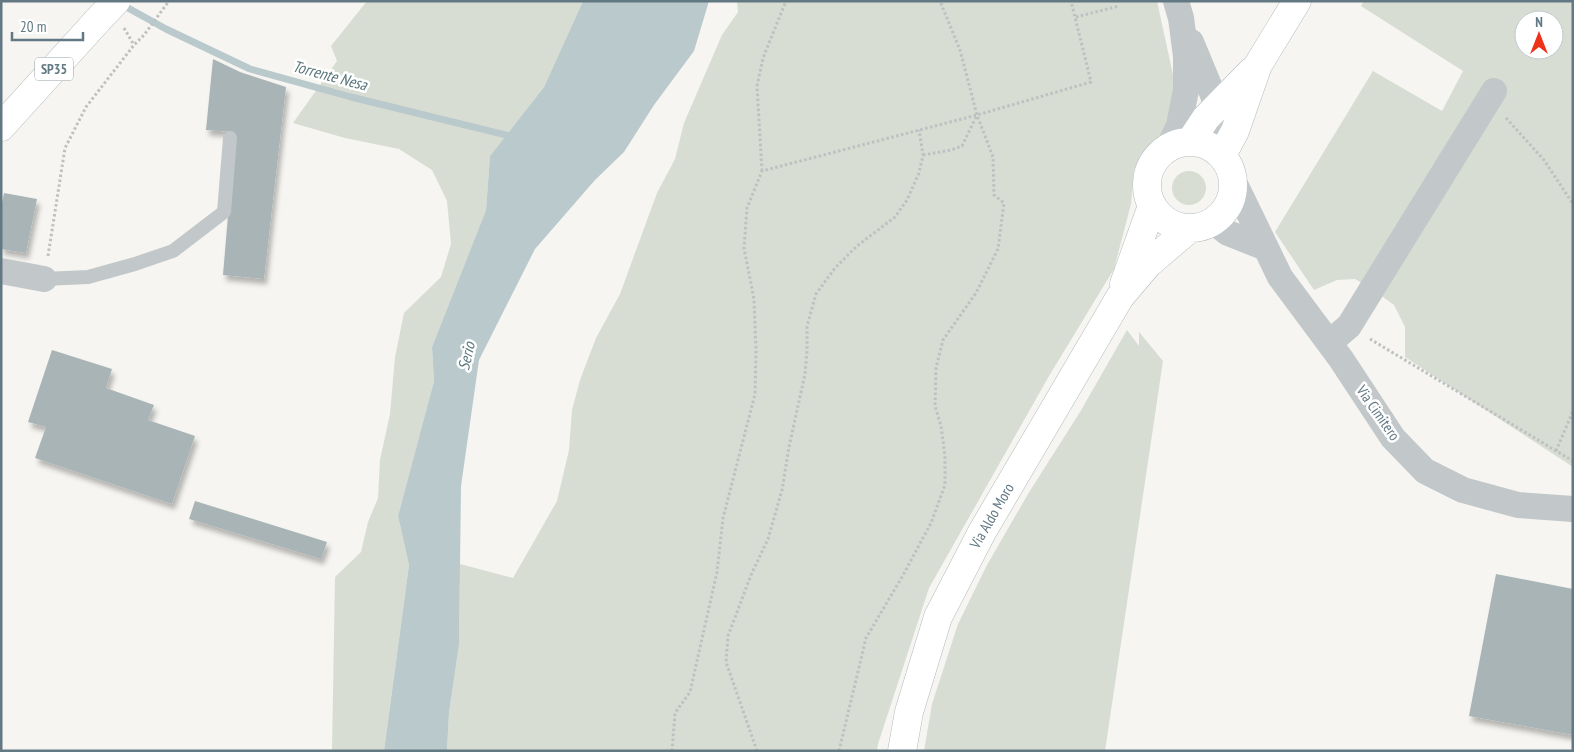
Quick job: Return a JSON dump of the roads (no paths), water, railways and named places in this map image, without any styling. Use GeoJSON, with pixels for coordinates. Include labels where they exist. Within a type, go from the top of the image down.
{"type":"FeatureCollection","features":[{"type":"Feature","properties":{"kind":"main road"},"geometry":{"type":"LineString","coordinates":[[1179,145],[1207,144],[1226,157],[1258,65],[1296,1]]}},
{"type":"Feature","properties":{"kind":"main road","name":"SP35"},"geometry":{"type":"LineString","coordinates":[[6,123],[107,11]]}},
{"type":"Feature","properties":{"kind":"main road","name":"Via Aldo Moro"},"geometry":{"type":"LineString","coordinates":[[1120,297],[1152,206],[1147,185],[1152,164],[1179,145],[1206,118],[1215,101],[1258,65]]}},
{"type":"Feature","properties":{"kind":"main road"},"geometry":{"type":"LineString","coordinates":[[1,147],[6,123]]}},
{"type":"Feature","properties":{"kind":"main road","name":"Via Aldo Moro"},"geometry":{"type":"LineString","coordinates":[[902,751],[909,712],[938,617],[982,532],[1120,297],[1148,264],[1228,208],[1234,188],[1226,157]]}},
{"type":"Feature","properties":{"kind":"main road"},"geometry":{"type":"LineString","coordinates":[[1152,206],[1167,222],[1202,225]]}},
{"type":"Feature","properties":{"kind":"street","name":"Via Cimitero"},"geometry":{"type":"LineString","coordinates":[[1179,10],[1215,101],[1232,178],[1280,277],[1329,343],[1393,438],[1425,471],[1463,490],[1518,505],[1573,509]]}},
{"type":"Feature","properties":{"kind":"street"},"geometry":{"type":"LineString","coordinates":[[1179,10],[1186,56],[1186,90],[1179,126],[1179,145]]}},
{"type":"Feature","properties":{"kind":"street"},"geometry":{"type":"LineString","coordinates":[[1329,343],[1349,326],[1491,95]]}},
{"type":"Feature","properties":{"kind":"street"},"geometry":{"type":"LineString","coordinates":[[1202,225],[1266,248]]}},
{"type":"Feature","properties":{"kind":"street"},"geometry":{"type":"LineString","coordinates":[[1,271],[44,279]]}},
{"type":"Feature","properties":{"kind":"lane"},"geometry":{"type":"LineString","coordinates":[[44,279],[88,277],[135,264],[173,251],[205,227],[224,212],[230,138]]}},
{"type":"Feature","properties":{"kind":"water","name":"Serio"},"geometry":{"type":"Polygon","coordinates":[[[583,1],[709,1],[694,51],[654,105],[624,152],[595,180],[535,249],[479,360],[461,486],[459,645],[449,713],[447,751],[384,751],[409,565],[398,516],[434,381],[432,347],[486,210],[490,156],[544,87],[583,1]]]}},
{"type":"Feature","properties":{"kind":"waterway","name":"Torrente Nesa"},"geometry":{"type":"LineString","coordinates":[[119,3],[166,29],[250,69],[351,97],[514,137]]}}]}
